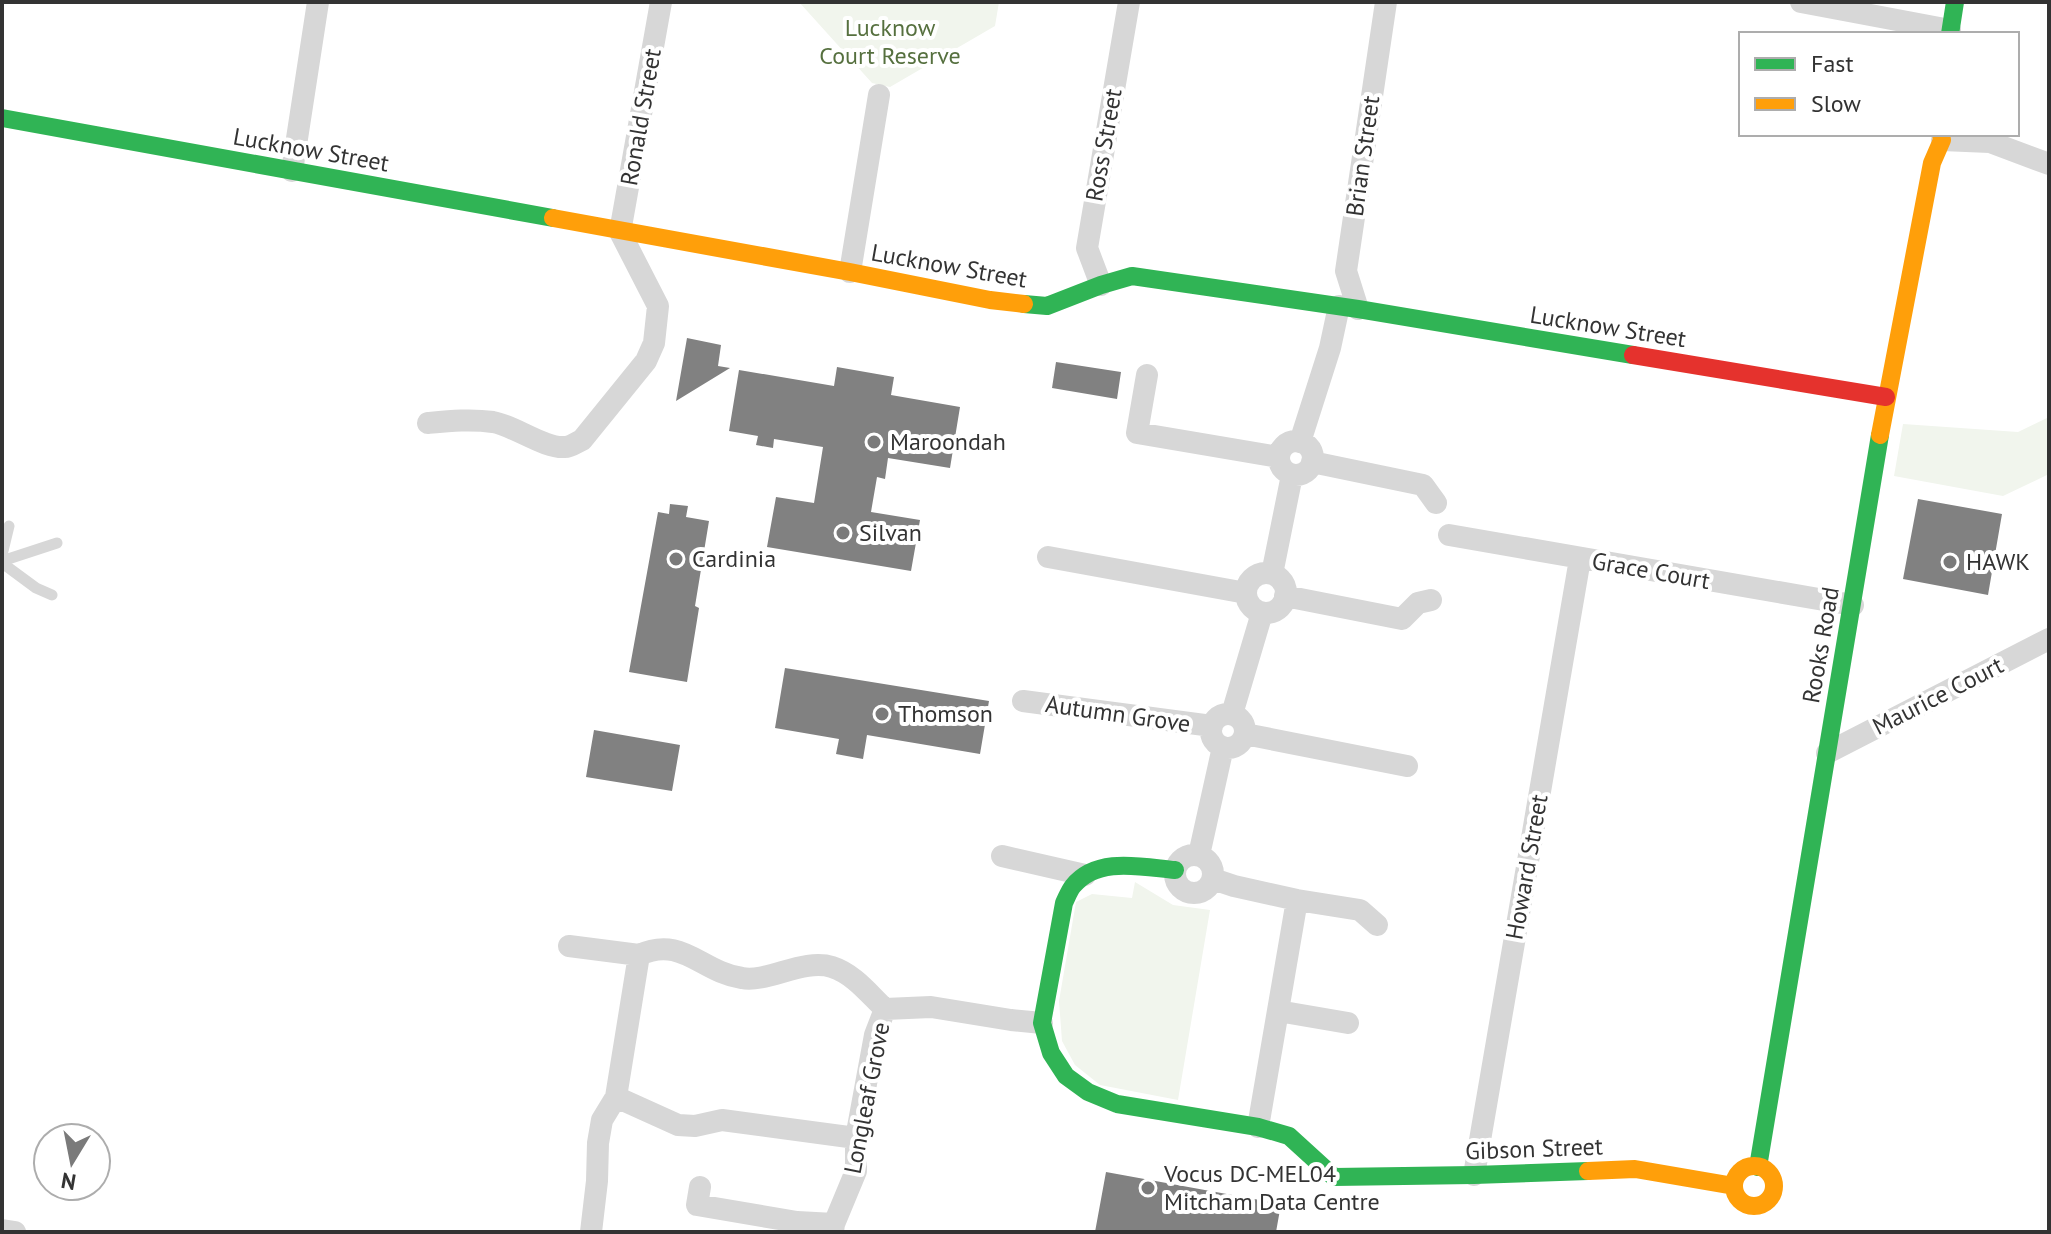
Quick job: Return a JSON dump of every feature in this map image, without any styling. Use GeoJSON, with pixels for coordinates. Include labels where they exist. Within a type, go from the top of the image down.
{"type":"FeatureCollection","features":[{"type":"Feature","properties":{"kind":"street"},"geometry":{"type":"LineString","coordinates":[[292,171],[318,2]]}},
{"type":"Feature","properties":{"kind":"street","name":"Ronald Street"},"geometry":{"type":"LineString","coordinates":[[620,232],[661,2]]}},
{"type":"Feature","properties":{"kind":"street","name":"Ross Street"},"geometry":{"type":"LineString","coordinates":[[1101,285],[1087,248],[1129,2]]}},
{"type":"Feature","properties":{"kind":"street","name":"Brian Street"},"geometry":{"type":"LineString","coordinates":[[1348,308],[1346,271],[1386,2]]}},
{"type":"Feature","properties":{"kind":"street"},"geometry":{"type":"LineString","coordinates":[[1801,2],[1950,32],[1955,2]]}},
{"type":"Feature","properties":{"kind":"street"},"geometry":{"type":"LineString","coordinates":[[850,272],[879,95]]}},
{"type":"Feature","properties":{"kind":"street","name":"Lucknow Street"},"geometry":{"type":"LineString","coordinates":[[2,118],[990,300],[1047,306],[1132,276],[1348,308],[1886,397]]}},
{"type":"Feature","properties":{"kind":"street"},"geometry":{"type":"LineString","coordinates":[[1941,137],[1990,142],[2049,164]]}},
{"type":"Feature","properties":{"kind":"street","name":"Rooks Road"},"geometry":{"type":"LineString","coordinates":[[1758,1167],[1886,397],[1932,163],[1941,137]]}},
{"type":"Feature","properties":{"kind":"street"},"geometry":{"type":"LineString","coordinates":[[428,423],[471,419],[493,422],[507,425],[553,447],[568,447],[582,440],[646,361],[654,343],[658,306],[620,232]]}},
{"type":"Feature","properties":{"kind":"street"},"geometry":{"type":"LineString","coordinates":[[1300,442],[1330,348],[1348,308]]}},
{"type":"Feature","properties":{"kind":"street"},"geometry":{"type":"LineString","coordinates":[[1147,375],[1137,433],[1286,466],[1305,472],[1312,462],[1308,447],[1300,442],[1284,447],[1286,466],[1272,574]]}},
{"type":"Feature","properties":{"kind":"street"},"geometry":{"type":"LineString","coordinates":[[1312,462],[1423,485],[1436,503]]}},
{"type":"Feature","properties":{"kind":"street","name":"Grace Court"},"geometry":{"type":"LineString","coordinates":[[1449,535],[1853,605]]}},
{"type":"Feature","properties":{"kind":"street"},"geometry":{"type":"LineString","coordinates":[[1048,557],[1246,593]]}},
{"type":"Feature","properties":{"kind":"street","name":"Howard Street"},"geometry":{"type":"LineString","coordinates":[[1474,1175],[1580,559]]}},
{"type":"Feature","properties":{"kind":"street"},"geometry":{"type":"LineString","coordinates":[[1272,574],[1282,583],[1285,596],[1279,608],[1262,613],[1251,606],[1246,593],[1251,579],[1257,575],[1272,574]]}},
{"type":"Feature","properties":{"kind":"street"},"geometry":{"type":"LineString","coordinates":[[1285,596],[1402,619],[1418,603],[1431,600]]}},
{"type":"Feature","properties":{"kind":"street"},"geometry":{"type":"LineString","coordinates":[[1232,714],[1262,613]]}},
{"type":"Feature","properties":{"kind":"street","name":"Maurice Court"},"geometry":{"type":"LineString","coordinates":[[1827,753],[2049,639]]}},
{"type":"Feature","properties":{"kind":"street","name":"Autumn Grove"},"geometry":{"type":"LineString","coordinates":[[1023,701],[1212,726]]}},
{"type":"Feature","properties":{"kind":"street"},"geometry":{"type":"LineString","coordinates":[[1232,714],[1242,721],[1243,740],[1231,748],[1223,747],[1213,739],[1212,726],[1220,717],[1232,714]]}},
{"type":"Feature","properties":{"kind":"street"},"geometry":{"type":"LineString","coordinates":[[1245,734],[1407,766]]}},
{"type":"Feature","properties":{"kind":"street"},"geometry":{"type":"LineString","coordinates":[[1199,855],[1223,747]]}},
{"type":"Feature","properties":{"kind":"street"},"geometry":{"type":"LineString","coordinates":[[1199,855],[1211,864],[1213,879],[1205,890],[1190,893],[1178,884],[1175,870],[1184,857],[1199,855]]}},
{"type":"Feature","properties":{"kind":"street"},"geometry":{"type":"LineString","coordinates":[[1002,856],[1085,875]]}},
{"type":"Feature","properties":{"kind":"street"},"geometry":{"type":"LineString","coordinates":[[1175,870],[1104,867],[1085,875],[1072,887],[1064,903],[1042,1023],[1045,1041],[1057,1064],[1076,1086],[1095,1097],[1117,1104],[1258,1127],[1297,900]]}},
{"type":"Feature","properties":{"kind":"street"},"geometry":{"type":"LineString","coordinates":[[1213,879],[1297,900],[1360,910],[1377,925]]}},
{"type":"Feature","properties":{"kind":"street"},"geometry":{"type":"LineString","coordinates":[[569,946],[639,955],[668,948],[686,953],[722,974],[746,979],[815,965],[832,967],[852,978],[885,1009],[931,1007],[1042,1023]]}},
{"type":"Feature","properties":{"kind":"street"},"geometry":{"type":"LineString","coordinates":[[591,1232],[598,1143],[602,1120],[616,1097],[639,955]]}},
{"type":"Feature","properties":{"kind":"street","name":"Longleaf Grove"},"geometry":{"type":"LineString","coordinates":[[834,1228],[856,1171],[856,1138],[875,1035],[885,1009]]}},
{"type":"Feature","properties":{"kind":"street"},"geometry":{"type":"LineString","coordinates":[[1278,1011],[1348,1023]]}},
{"type":"Feature","properties":{"kind":"street"},"geometry":{"type":"LineString","coordinates":[[616,1097],[678,1125],[695,1126],[722,1120],[856,1138]]}},
{"type":"Feature","properties":{"kind":"street","name":"Gibson Street"},"geometry":{"type":"LineString","coordinates":[[1258,1127],[1289,1136],[1334,1177],[1635,1169],[1734,1186]]}},
{"type":"Feature","properties":{"kind":"street"},"geometry":{"type":"LineString","coordinates":[[1758,1167],[1770,1174],[1774,1188],[1764,1203],[1749,1212],[1734,1186],[1735,1179],[1744,1169],[1758,1167]]}},
{"type":"Feature","properties":{"kind":"street"},"geometry":{"type":"LineString","coordinates":[[700,1187],[697,1205],[834,1228]]}},
{"type":"Feature","properties":{"kind":"street"},"geometry":{"type":"LineString","coordinates":[[2,1230],[15,1232]]}},
{"type":"Feature","properties":{"kind":"lane"},"geometry":{"type":"LineString","coordinates":[[2,555],[9,526]]}},
{"type":"Feature","properties":{"kind":"lane"},"geometry":{"type":"LineString","coordinates":[[2,562],[57,543]]}},
{"type":"Feature","properties":{"kind":"lane"},"geometry":{"type":"LineString","coordinates":[[2,562],[36,588],[52,595]]}},
{"type":"Feature","properties":{"kind":"green space","name":"Lucknow Court Reserve"},"geometry":{"type":"Polygon","coordinates":[[[799,2],[999,2],[995,26],[890,87],[872,83],[799,2]]]}},
{"type":"Feature","properties":{"kind":"green space"},"geometry":{"type":"Polygon","coordinates":[[[2049,417],[2049,474],[2003,496],[1894,476],[1903,424],[2018,432],[2049,417]]]}},
{"type":"Feature","properties":{"kind":"green space"},"geometry":{"type":"Polygon","coordinates":[[[1135,882],[1173,905],[1210,910],[1178,1100],[1100,1085],[1075,1065],[1062,1041],[1059,1001],[1076,902],[1092,894],[1132,898],[1135,882]]]}},
{"type":"Feature","properties":{"kind":"building"},"geometry":{"type":"Polygon","coordinates":[[[687,338],[721,345],[718,366],[730,368],[676,401],[687,338]]]}},
{"type":"Feature","properties":{"kind":"building"},"geometry":{"type":"Polygon","coordinates":[[[1056,362],[1121,372],[1117,399],[1052,388],[1056,362]]]}},
{"type":"Feature","properties":{"kind":"building","name":"Maroondah"},"geometry":{"type":"Polygon","coordinates":[[[837,367],[894,377],[891,395],[960,407],[950,468],[888,458],[885,479],[877,477],[871,512],[920,520],[911,571],[767,547],[776,497],[814,503],[823,447],[774,439],[773,448],[756,445],[758,436],[729,431],[739,370],[834,386],[837,367]]]}},
{"type":"Feature","properties":{"kind":"building","name":"HAWK"},"geometry":{"type":"Polygon","coordinates":[[[1918,499],[2002,514],[1988,595],[1903,579],[1918,499]]]}},
{"type":"Feature","properties":{"kind":"building"},"geometry":{"type":"Polygon","coordinates":[[[670,504],[688,506],[686,517],[709,521],[687,682],[629,672],[658,512],[669,514],[670,504]]]}},
{"type":"Feature","properties":{"kind":"building","name":"Thomson"},"geometry":{"type":"Polygon","coordinates":[[[785,668],[989,701],[980,754],[867,735],[863,759],[836,754],[839,739],[775,728],[785,668]]]}},
{"type":"Feature","properties":{"kind":"building"},"geometry":{"type":"Polygon","coordinates":[[[594,730],[680,745],[672,791],[586,777],[594,730]]]}},
{"type":"Feature","properties":{"kind":"building","name":"Vocus DC-MEL04 Mitcham Data Centre"},"geometry":{"type":"Polygon","coordinates":[[[1106,1172],[1281,1204],[1276,1232],[1095,1232],[1106,1172]]]}},
{"type":"Feature","properties":{"kind":"traffic: fast"},"geometry":{"type":"LineString","coordinates":[[1950,32],[1955,2]]}},
{"type":"Feature","properties":{"kind":"traffic: fast"},"geometry":{"type":"LineString","coordinates":[[2,118],[553,218]]}},
{"type":"Feature","properties":{"kind":"traffic: fast"},"geometry":{"type":"LineString","coordinates":[[1024,304],[1047,306],[1132,276],[1358,309],[1633,355]]}},
{"type":"Feature","properties":{"kind":"traffic: fast"},"geometry":{"type":"LineString","coordinates":[[1758,1167],[1880,435]]}},
{"type":"Feature","properties":{"kind":"traffic: fast"},"geometry":{"type":"LineString","coordinates":[[1175,870],[1107,867],[1083,877],[1069,892],[1064,903],[1042,1023],[1051,1053],[1066,1076],[1088,1092],[1117,1104],[1258,1127],[1289,1136],[1334,1177],[1588,1171]]}},
{"type":"Feature","properties":{"kind":"traffic: slow"},"geometry":{"type":"LineString","coordinates":[[1880,435],[1932,163],[1941,136]]}},
{"type":"Feature","properties":{"kind":"traffic: slow"},"geometry":{"type":"LineString","coordinates":[[553,218],[1024,304]]}},
{"type":"Feature","properties":{"kind":"traffic: slow"},"geometry":{"type":"LineString","coordinates":[[1754,1166],[1768,1172],[1774,1186],[1768,1200],[1754,1206],[1740,1200],[1734,1186],[1740,1172],[1754,1166]]}},
{"type":"Feature","properties":{"kind":"traffic: slow"},"geometry":{"type":"LineString","coordinates":[[1588,1171],[1635,1169],[1734,1186]]}},
{"type":"Feature","properties":{"kind":"traffic: jam"},"geometry":{"type":"LineString","coordinates":[[1633,355],[1886,397]]}},
{"type":"Feature","properties":{"kind":"place","name":"Maroondah"},"geometry":{"type":"Point","coordinates":[874,442]}},
{"type":"Feature","properties":{"kind":"place","name":"Silvan"},"geometry":{"type":"Point","coordinates":[843,533]}},
{"type":"Feature","properties":{"kind":"place","name":"Cardinia"},"geometry":{"type":"Point","coordinates":[676,559]}},
{"type":"Feature","properties":{"kind":"place","name":"HAWK"},"geometry":{"type":"Point","coordinates":[1950,562]}},
{"type":"Feature","properties":{"kind":"place","name":"Thomson"},"geometry":{"type":"Point","coordinates":[882,714]}},
{"type":"Feature","properties":{"kind":"place","name":"Vocus DC-MEL04 Mitcham Data Centre"},"geometry":{"type":"Point","coordinates":[1148,1188]}}]}
